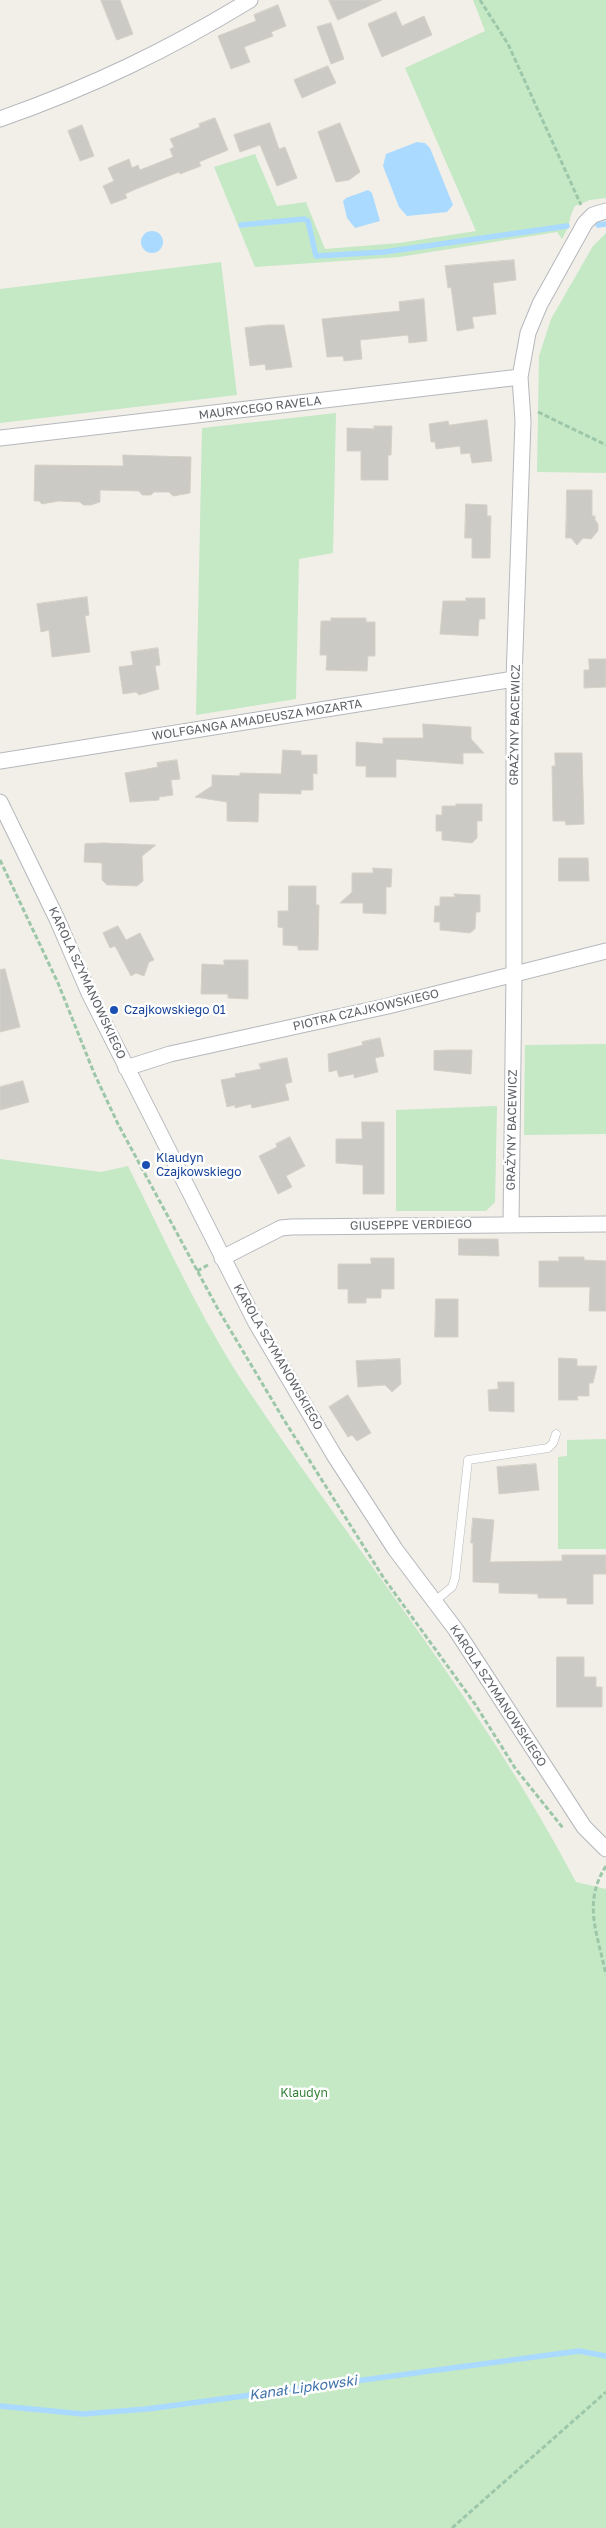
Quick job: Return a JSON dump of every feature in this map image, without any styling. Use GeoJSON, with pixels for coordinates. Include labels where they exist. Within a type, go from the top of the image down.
{"type":"FeatureCollection","features":[{"type":"Feature","properties":{"kind":"street"},"geometry":{"type":"LineString","coordinates":[[0,118],[77,91],[116,74],[170,46],[250,0]]}},
{"type":"Feature","properties":{"kind":"street","name":"GRAŻYNY BACEWICZ"},"geometry":{"type":"LineString","coordinates":[[511,1224],[514,975],[514,680],[523,421],[520,378],[528,333],[540,304],[585,223],[599,213]]}},
{"type":"Feature","properties":{"kind":"street","name":"MAURYCEGO RAVELA"},"geometry":{"type":"LineString","coordinates":[[0,438],[520,378]]}},
{"type":"Feature","properties":{"kind":"street","name":"WOLFGANGA AMADEUSZA MOZARTA"},"geometry":{"type":"LineString","coordinates":[[0,761],[514,680]]}},
{"type":"Feature","properties":{"kind":"street","name":"KAROLA SZYMANOWSKIEGO"},"geometry":{"type":"LineString","coordinates":[[0,802],[126,1068],[256,1323],[334,1455],[396,1549],[435,1601],[584,1827],[606,1849]]}},
{"type":"Feature","properties":{"kind":"street","name":"PIOTRA CZAJKOWSKIEGO"},"geometry":{"type":"LineString","coordinates":[[126,1068],[170,1054],[388,1006],[606,951]]}},
{"type":"Feature","properties":{"kind":"street","name":"GIUSEPPE VERDIEGO"},"geometry":{"type":"LineString","coordinates":[[222,1258],[281,1228],[291,1226],[606,1224]]}},
{"type":"Feature","properties":{"kind":"lane"},"geometry":{"type":"LineString","coordinates":[[435,1601],[452,1586],[455,1578],[468,1460],[548,1448],[553,1443],[556,1434]]}},
{"type":"Feature","properties":{"kind":"path"},"geometry":{"type":"LineString","coordinates":[[480,0],[508,44],[577,199],[584,210],[599,213]]}},
{"type":"Feature","properties":{"kind":"path"},"geometry":{"type":"LineString","coordinates":[[533,409],[561,425],[606,445]]}},
{"type":"Feature","properties":{"kind":"path"},"geometry":{"type":"LineString","coordinates":[[604,1868],[596,1882],[592,1900],[606,1975]]}},
{"type":"Feature","properties":{"kind":"path"},"geometry":{"type":"LineString","coordinates":[[452,2528],[606,2392]]}},
{"type":"Feature","properties":{"kind":"green space"},"geometry":{"type":"Polygon","coordinates":[[[473,0],[606,0],[606,198],[590,200],[575,206],[562,239],[557,232],[399,257],[255,267],[214,167],[255,154],[277,206],[306,202],[325,249],[399,243],[476,231],[405,68],[485,31],[473,0]]]}},
{"type":"Feature","properties":{"kind":"green space"},"geometry":{"type":"Polygon","coordinates":[[[606,233],[606,473],[537,472],[539,356],[551,319],[593,246],[606,233]]]}},
{"type":"Feature","properties":{"kind":"green space"},"geometry":{"type":"Polygon","coordinates":[[[221,262],[237,395],[0,423],[0,289],[221,262]]]}},
{"type":"Feature","properties":{"kind":"green space"},"geometry":{"type":"Polygon","coordinates":[[[336,413],[333,553],[299,559],[296,699],[196,715],[202,428],[336,413]]]}},
{"type":"Feature","properties":{"kind":"green space"},"geometry":{"type":"Polygon","coordinates":[[[606,1044],[606,1134],[524,1135],[525,1045],[606,1044]]]}},
{"type":"Feature","properties":{"kind":"green space"},"geometry":{"type":"Polygon","coordinates":[[[497,1106],[495,1202],[486,1211],[396,1211],[396,1110],[497,1106]]]}},
{"type":"Feature","properties":{"kind":"green space","name":"Klaudyn"},"geometry":{"type":"Polygon","coordinates":[[[0,1159],[101,1172],[128,1166],[198,1306],[246,1387],[460,1692],[540,1817],[576,1882],[606,1889],[606,2528],[0,2528],[0,1159]]]}},
{"type":"Feature","properties":{"kind":"green space"},"geometry":{"type":"Polygon","coordinates":[[[606,1439],[606,1549],[558,1549],[558,1457],[567,1456],[567,1440],[606,1439]]]}},
{"type":"Feature","properties":{"kind":"water"},"geometry":{"type":"Polygon","coordinates":[[[417,142],[425,143],[430,148],[453,205],[447,212],[407,216],[399,207],[383,166],[386,154],[417,142]]]}},
{"type":"Feature","properties":{"kind":"water"},"geometry":{"type":"Polygon","coordinates":[[[368,190],[372,193],[380,221],[355,228],[347,218],[343,201],[346,198],[368,190]]]}},
{"type":"Feature","properties":{"kind":"water"},"geometry":{"type":"Polygon","coordinates":[[[152,231],[160,234],[163,242],[160,250],[152,253],[144,250],[141,242],[144,234],[152,231]]]}},
{"type":"Feature","properties":{"kind":"building"},"geometry":{"type":"Polygon","coordinates":[[[101,0],[120,0],[133,34],[117,40],[101,0]]]}},
{"type":"Feature","properties":{"kind":"building"},"geometry":{"type":"Polygon","coordinates":[[[329,0],[382,0],[338,20],[329,0]]]}},
{"type":"Feature","properties":{"kind":"building"},"geometry":{"type":"Polygon","coordinates":[[[278,5],[286,26],[271,32],[273,36],[244,47],[250,62],[231,69],[218,36],[256,21],[254,15],[278,5]]]}},
{"type":"Feature","properties":{"kind":"building"},"geometry":{"type":"Polygon","coordinates":[[[396,12],[402,26],[424,16],[432,35],[382,57],[368,24],[396,12]]]}},
{"type":"Feature","properties":{"kind":"building"},"geometry":{"type":"Polygon","coordinates":[[[331,23],[344,59],[331,64],[317,27],[331,23]]]}},
{"type":"Feature","properties":{"kind":"building"},"geometry":{"type":"Polygon","coordinates":[[[328,66],[336,83],[302,98],[294,80],[328,66]]]}},
{"type":"Feature","properties":{"kind":"building"},"geometry":{"type":"Polygon","coordinates":[[[215,118],[228,150],[199,162],[201,166],[180,174],[179,172],[125,194],[127,198],[111,204],[103,186],[114,181],[108,168],[129,159],[132,168],[138,165],[140,170],[173,157],[170,149],[174,147],[170,139],[200,127],[199,124],[215,118]]]}},
{"type":"Feature","properties":{"kind":"building"},"geometry":{"type":"Polygon","coordinates":[[[270,123],[279,149],[285,147],[297,178],[277,186],[260,145],[240,152],[234,135],[270,123]]]}},
{"type":"Feature","properties":{"kind":"building"},"geometry":{"type":"Polygon","coordinates":[[[340,123],[360,172],[349,180],[336,182],[318,132],[340,123]]]}},
{"type":"Feature","properties":{"kind":"building"},"geometry":{"type":"Polygon","coordinates":[[[82,125],[94,156],[80,161],[68,131],[82,125]]]}},
{"type":"Feature","properties":{"kind":"building"},"geometry":{"type":"Polygon","coordinates":[[[514,260],[516,280],[493,283],[496,314],[472,317],[474,328],[457,331],[451,287],[448,288],[445,266],[514,260]]]}},
{"type":"Feature","properties":{"kind":"building"},"geometry":{"type":"Polygon","coordinates":[[[424,299],[427,341],[409,343],[408,335],[360,340],[362,359],[344,361],[343,356],[327,357],[322,319],[400,311],[399,302],[424,299]]]}},
{"type":"Feature","properties":{"kind":"building"},"geometry":{"type":"Polygon","coordinates":[[[284,325],[292,367],[266,370],[265,364],[250,366],[245,328],[284,325]]]}},
{"type":"Feature","properties":{"kind":"building"},"geometry":{"type":"Polygon","coordinates":[[[487,420],[492,461],[472,463],[470,453],[461,454],[460,446],[436,449],[435,442],[431,442],[429,424],[448,421],[449,425],[487,420]]]}},
{"type":"Feature","properties":{"kind":"building"},"geometry":{"type":"Polygon","coordinates":[[[374,426],[392,426],[391,455],[388,455],[388,480],[361,480],[361,451],[347,451],[347,428],[374,429],[374,426]]]}},
{"type":"Feature","properties":{"kind":"building"},"geometry":{"type":"Polygon","coordinates":[[[123,455],[191,457],[190,493],[173,496],[169,492],[154,492],[151,495],[142,495],[139,491],[100,490],[100,502],[91,505],[83,505],[80,502],[59,501],[42,504],[39,501],[34,501],[35,465],[123,466],[123,455]]]}},
{"type":"Feature","properties":{"kind":"building"},"geometry":{"type":"Polygon","coordinates":[[[567,490],[592,490],[592,516],[595,516],[598,531],[591,539],[583,538],[577,545],[571,538],[566,538],[567,490]]]}},
{"type":"Feature","properties":{"kind":"building"},"geometry":{"type":"Polygon","coordinates":[[[466,504],[487,505],[487,516],[491,516],[490,558],[472,558],[472,538],[465,538],[466,504]]]}},
{"type":"Feature","properties":{"kind":"building"},"geometry":{"type":"Polygon","coordinates":[[[87,597],[89,615],[85,616],[90,652],[52,657],[49,630],[41,632],[37,604],[87,597]]]}},
{"type":"Feature","properties":{"kind":"building"},"geometry":{"type":"Polygon","coordinates":[[[466,598],[485,598],[485,619],[479,619],[478,636],[440,634],[443,601],[466,601],[466,598]]]}},
{"type":"Feature","properties":{"kind":"building"},"geometry":{"type":"Polygon","coordinates":[[[331,618],[366,618],[366,622],[375,622],[375,656],[368,656],[367,671],[326,670],[327,655],[320,655],[321,621],[331,621],[331,618]]]}},
{"type":"Feature","properties":{"kind":"building"},"geometry":{"type":"Polygon","coordinates":[[[158,648],[160,665],[155,666],[159,689],[139,695],[136,692],[123,694],[119,667],[133,665],[131,652],[158,648]]]}},
{"type":"Feature","properties":{"kind":"building"},"geometry":{"type":"Polygon","coordinates":[[[589,659],[606,659],[606,687],[584,688],[584,670],[589,670],[589,659]]]}},
{"type":"Feature","properties":{"kind":"building"},"geometry":{"type":"Polygon","coordinates":[[[423,724],[471,727],[471,739],[484,753],[463,753],[463,764],[396,759],[396,777],[366,777],[366,766],[356,766],[356,742],[383,744],[383,738],[423,738],[423,724]]]}},
{"type":"Feature","properties":{"kind":"building"},"geometry":{"type":"Polygon","coordinates":[[[283,750],[301,751],[301,755],[317,755],[317,774],[313,773],[313,790],[301,790],[301,794],[259,793],[258,822],[227,821],[227,802],[195,797],[212,786],[212,775],[240,776],[240,773],[281,774],[283,750]]]}},
{"type":"Feature","properties":{"kind":"building"},"geometry":{"type":"Polygon","coordinates":[[[555,753],[582,753],[584,824],[566,825],[565,821],[553,821],[552,766],[555,766],[555,753]]]}},
{"type":"Feature","properties":{"kind":"building"},"geometry":{"type":"Polygon","coordinates":[[[177,760],[180,779],[171,780],[173,795],[159,797],[159,800],[130,802],[125,773],[158,767],[157,763],[177,760]]]}},
{"type":"Feature","properties":{"kind":"building"},"geometry":{"type":"Polygon","coordinates":[[[456,804],[482,804],[482,821],[477,821],[477,838],[472,843],[442,840],[442,831],[436,831],[436,815],[442,815],[442,806],[456,806],[456,804]]]}},
{"type":"Feature","properties":{"kind":"building"},"geometry":{"type":"Polygon","coordinates":[[[85,844],[156,845],[142,856],[143,881],[137,886],[107,885],[102,880],[102,863],[84,862],[85,844]]]}},
{"type":"Feature","properties":{"kind":"building"},"geometry":{"type":"Polygon","coordinates":[[[559,858],[588,858],[589,881],[559,881],[559,858]]]}},
{"type":"Feature","properties":{"kind":"building"},"geometry":{"type":"Polygon","coordinates":[[[373,868],[392,869],[391,887],[386,887],[386,914],[363,913],[363,903],[340,903],[352,892],[352,873],[373,873],[373,868]]]}},
{"type":"Feature","properties":{"kind":"building"},"geometry":{"type":"Polygon","coordinates":[[[289,886],[316,886],[316,905],[319,905],[318,950],[298,950],[298,946],[283,945],[283,928],[278,927],[278,911],[288,911],[289,886]]]}},
{"type":"Feature","properties":{"kind":"building"},"geometry":{"type":"Polygon","coordinates":[[[454,894],[480,895],[480,912],[476,912],[475,929],[470,933],[440,930],[440,922],[434,922],[435,906],[440,906],[440,897],[455,897],[454,894]]]}},
{"type":"Feature","properties":{"kind":"building"},"geometry":{"type":"Polygon","coordinates":[[[118,926],[126,940],[140,933],[154,960],[149,962],[144,976],[136,973],[131,976],[115,946],[110,948],[103,933],[118,926]]]}},
{"type":"Feature","properties":{"kind":"building"},"geometry":{"type":"Polygon","coordinates":[[[224,960],[248,960],[248,999],[228,998],[228,994],[201,994],[202,964],[224,965],[224,960]]]}},
{"type":"Feature","properties":{"kind":"building"},"geometry":{"type":"Polygon","coordinates":[[[5,969],[20,1027],[0,1032],[0,970],[5,969]]]}},
{"type":"Feature","properties":{"kind":"building"},"geometry":{"type":"Polygon","coordinates":[[[380,1038],[384,1056],[375,1058],[378,1072],[354,1078],[354,1074],[339,1077],[337,1070],[329,1072],[328,1054],[363,1045],[362,1042],[380,1038]]]}},
{"type":"Feature","properties":{"kind":"building"},"geometry":{"type":"Polygon","coordinates":[[[472,1050],[471,1074],[434,1070],[434,1051],[472,1050]]]}},
{"type":"Feature","properties":{"kind":"building"},"geometry":{"type":"Polygon","coordinates":[[[287,1058],[292,1082],[285,1084],[289,1100],[252,1108],[251,1104],[235,1108],[235,1105],[227,1107],[221,1080],[236,1077],[235,1074],[261,1069],[259,1064],[287,1058]]]}},
{"type":"Feature","properties":{"kind":"building"},"geometry":{"type":"Polygon","coordinates":[[[23,1081],[29,1102],[0,1110],[0,1087],[23,1081]]]}},
{"type":"Feature","properties":{"kind":"building"},"geometry":{"type":"Polygon","coordinates":[[[362,1122],[384,1122],[384,1194],[363,1194],[363,1165],[336,1163],[336,1139],[362,1139],[362,1122]]]}},
{"type":"Feature","properties":{"kind":"building"},"geometry":{"type":"Polygon","coordinates":[[[290,1137],[305,1166],[286,1176],[292,1187],[278,1194],[259,1156],[277,1147],[276,1144],[290,1137]]]}},
{"type":"Feature","properties":{"kind":"building"},"geometry":{"type":"Polygon","coordinates":[[[459,1239],[498,1239],[499,1256],[459,1255],[459,1239]]]}},
{"type":"Feature","properties":{"kind":"building"},"geometry":{"type":"Polygon","coordinates":[[[559,1257],[584,1257],[584,1260],[606,1261],[606,1311],[589,1311],[590,1287],[539,1287],[539,1261],[559,1261],[559,1257]]]}},
{"type":"Feature","properties":{"kind":"building"},"geometry":{"type":"Polygon","coordinates":[[[371,1258],[394,1258],[394,1289],[381,1289],[381,1298],[366,1298],[366,1303],[348,1303],[348,1289],[338,1289],[338,1264],[371,1264],[371,1258]]]}},
{"type":"Feature","properties":{"kind":"building"},"geometry":{"type":"Polygon","coordinates":[[[436,1299],[458,1299],[458,1337],[435,1337],[436,1299]]]}},
{"type":"Feature","properties":{"kind":"building"},"geometry":{"type":"Polygon","coordinates":[[[559,1358],[577,1359],[577,1366],[597,1366],[593,1383],[589,1383],[589,1396],[577,1396],[578,1400],[559,1400],[559,1358]]]}},
{"type":"Feature","properties":{"kind":"building"},"geometry":{"type":"Polygon","coordinates":[[[400,1359],[401,1384],[392,1392],[385,1385],[358,1387],[356,1361],[400,1359]]]}},
{"type":"Feature","properties":{"kind":"building"},"geometry":{"type":"Polygon","coordinates":[[[498,1382],[514,1382],[514,1412],[489,1411],[488,1390],[498,1389],[498,1382]]]}},
{"type":"Feature","properties":{"kind":"building"},"geometry":{"type":"Polygon","coordinates":[[[348,1395],[371,1433],[357,1441],[352,1435],[348,1437],[329,1407],[348,1395]]]}},
{"type":"Feature","properties":{"kind":"building"},"geometry":{"type":"Polygon","coordinates":[[[536,1464],[539,1490],[499,1494],[497,1467],[536,1464]]]}},
{"type":"Feature","properties":{"kind":"building"},"geometry":{"type":"Polygon","coordinates":[[[473,1518],[494,1520],[490,1562],[562,1561],[562,1555],[606,1555],[606,1574],[593,1574],[593,1604],[567,1604],[567,1598],[538,1598],[538,1594],[499,1593],[499,1583],[473,1582],[473,1543],[471,1543],[473,1518]]]}},
{"type":"Feature","properties":{"kind":"building"},"geometry":{"type":"Polygon","coordinates":[[[557,1657],[584,1657],[584,1677],[596,1677],[596,1687],[602,1687],[602,1707],[557,1707],[557,1657]]]}},
{"type":"Feature","properties":{"kind":"waterway"},"geometry":{"type":"LineString","coordinates":[[241,225],[304,219],[308,221],[316,256],[384,252],[567,226]]}},
{"type":"Feature","properties":{"kind":"waterway"},"geometry":{"type":"LineString","coordinates":[[598,225],[606,224]]}},
{"type":"Feature","properties":{"kind":"waterway","name":"Kanał Lipkowski"},"geometry":{"type":"LineString","coordinates":[[0,2406],[83,2414],[147,2409],[579,2351],[606,2356]]}},
{"type":"Feature","properties":{"kind":"place","name":"Czajkowskiego 01"},"geometry":{"type":"Point","coordinates":[114,1010]}},
{"type":"Feature","properties":{"kind":"place","name":"Klaudyn Czajkowskiego"},"geometry":{"type":"Point","coordinates":[146,1165]}}]}
